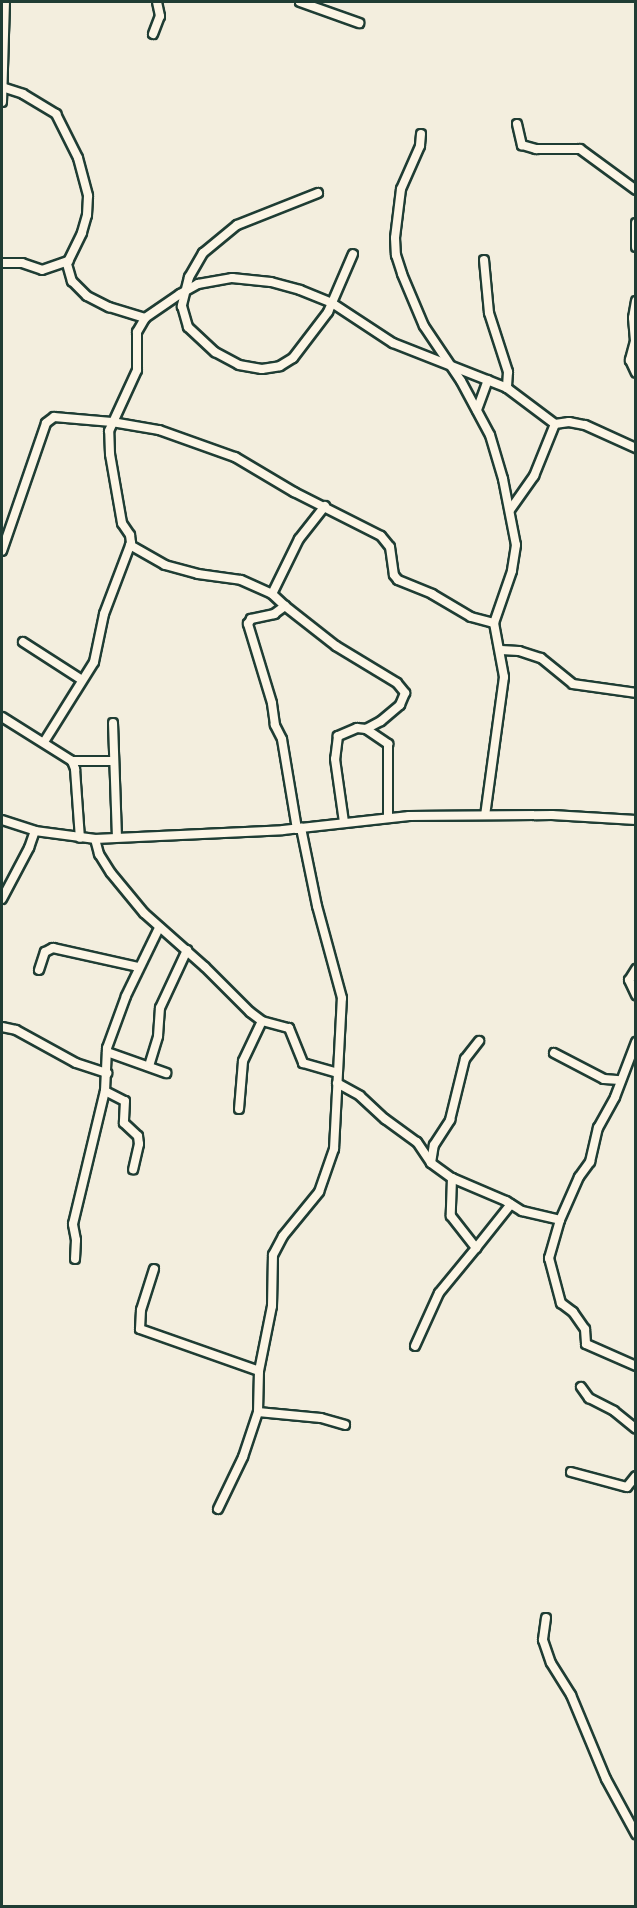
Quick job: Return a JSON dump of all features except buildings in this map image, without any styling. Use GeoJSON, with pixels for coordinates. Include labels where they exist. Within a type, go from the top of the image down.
{"type":"FeatureCollection","features":[{"type":"Feature","properties":{"kind":"street"},"geometry":{"type":"LineString","coordinates":[[2,102],[5,2]]}},
{"type":"Feature","properties":{"kind":"street"},"geometry":{"type":"LineString","coordinates":[[153,34],[160,16],[158,2]]}},
{"type":"Feature","properties":{"kind":"street"},"geometry":{"type":"LineString","coordinates":[[300,2],[359,23]]}},
{"type":"Feature","properties":{"kind":"street"},"geometry":{"type":"LineString","coordinates":[[2,87],[23,94],[56,114],[78,158],[88,196],[87,215],[68,261],[72,281],[87,296],[120,312],[145,318]]}},
{"type":"Feature","properties":{"kind":"street"},"geometry":{"type":"LineString","coordinates":[[517,124],[522,145],[536,149],[580,149],[636,190]]}},
{"type":"Feature","properties":{"kind":"street"},"geometry":{"type":"LineString","coordinates":[[421,134],[420,146],[406,171],[401,189],[395,238],[396,255],[424,326],[477,410],[490,435],[510,510],[516,551],[512,571],[494,623],[501,650],[504,677],[485,815]]}},
{"type":"Feature","properties":{"kind":"street"},"geometry":{"type":"LineString","coordinates":[[318,193],[237,225],[223,234],[203,253],[189,277],[185,291],[182,306],[188,327],[200,340],[226,359],[253,369],[280,366],[293,358],[328,312],[353,254]]}},
{"type":"Feature","properties":{"kind":"street"},"geometry":{"type":"LineString","coordinates":[[636,223],[636,247]]}},
{"type":"Feature","properties":{"kind":"street"},"geometry":{"type":"LineString","coordinates":[[484,260],[489,313],[508,372],[507,388]]}},
{"type":"Feature","properties":{"kind":"street"},"geometry":{"type":"LineString","coordinates":[[2,263],[22,262],[42,270],[68,261]]}},
{"type":"Feature","properties":{"kind":"street"},"geometry":{"type":"LineString","coordinates":[[44,742],[94,662],[104,614],[130,545],[131,539],[122,523],[110,454],[112,422],[137,370],[135,340],[145,318],[185,291],[214,279],[251,279],[290,287],[332,303],[393,343],[507,388],[555,424],[569,422],[585,425],[636,448]]}},
{"type":"Feature","properties":{"kind":"street"},"geometry":{"type":"LineString","coordinates":[[636,301],[633,318],[635,341],[630,360],[636,373]]}},
{"type":"Feature","properties":{"kind":"street"},"geometry":{"type":"LineString","coordinates":[[477,410],[488,380]]}},
{"type":"Feature","properties":{"kind":"street"},"geometry":{"type":"LineString","coordinates":[[2,551],[38,441],[48,421],[54,417],[112,422],[159,430],[218,450],[325,506],[385,539],[390,547],[394,575],[398,580],[432,594],[471,617],[494,623]]}},
{"type":"Feature","properties":{"kind":"street"},"geometry":{"type":"LineString","coordinates":[[510,510],[534,476],[555,424]]}},
{"type":"Feature","properties":{"kind":"street"},"geometry":{"type":"LineString","coordinates":[[272,594],[299,539],[325,506]]}},
{"type":"Feature","properties":{"kind":"street"},"geometry":{"type":"LineString","coordinates":[[130,545],[165,565],[198,574],[241,580],[272,594],[336,646],[388,676],[402,688],[405,697],[400,705],[381,721],[366,729],[343,732],[336,739],[335,759],[344,822]]}},
{"type":"Feature","properties":{"kind":"street"},"geometry":{"type":"LineString","coordinates":[[218,1509],[243,1456],[258,1412],[259,1371],[272,1306],[273,1255],[279,1242],[320,1192],[334,1149],[341,1016],[340,984],[317,906],[282,739],[275,724],[272,703],[248,624],[251,619],[274,614],[285,606]]}},
{"type":"Feature","properties":{"kind":"street"},"geometry":{"type":"LineString","coordinates":[[23,642],[82,680]]}},
{"type":"Feature","properties":{"kind":"street"},"geometry":{"type":"LineString","coordinates":[[501,650],[519,651],[541,658],[573,684],[636,693]]}},
{"type":"Feature","properties":{"kind":"street"},"geometry":{"type":"LineString","coordinates":[[2,717],[72,761],[114,761]]}},
{"type":"Feature","properties":{"kind":"street"},"geometry":{"type":"LineString","coordinates":[[112,723],[117,837]]}},
{"type":"Feature","properties":{"kind":"street"},"geometry":{"type":"LineString","coordinates":[[366,729],[388,744],[388,817]]}},
{"type":"Feature","properties":{"kind":"street"},"geometry":{"type":"LineString","coordinates":[[72,761],[75,769],[80,838]]}},
{"type":"Feature","properties":{"kind":"street"},"geometry":{"type":"LineString","coordinates":[[2,820],[35,831],[95,839],[299,828],[388,817],[552,815],[636,820]]}},
{"type":"Feature","properties":{"kind":"street"},"geometry":{"type":"LineString","coordinates":[[2,899],[35,831]]}},
{"type":"Feature","properties":{"kind":"street"},"geometry":{"type":"LineString","coordinates":[[95,839],[99,854],[124,892],[159,928],[187,950],[249,1012],[262,1021],[291,1030],[303,1062],[337,1073]]}},
{"type":"Feature","properties":{"kind":"street"},"geometry":{"type":"LineString","coordinates":[[75,1259],[76,1240],[73,1224],[105,1091],[106,1052],[114,1026],[159,928]]}},
{"type":"Feature","properties":{"kind":"street"},"geometry":{"type":"LineString","coordinates":[[39,970],[45,952],[53,948],[140,967]]}},
{"type":"Feature","properties":{"kind":"street"},"geometry":{"type":"LineString","coordinates":[[149,1066],[158,1036],[160,1008],[187,950]]}},
{"type":"Feature","properties":{"kind":"street"},"geometry":{"type":"LineString","coordinates":[[636,969],[629,980],[636,995]]}},
{"type":"Feature","properties":{"kind":"street"},"geometry":{"type":"LineString","coordinates":[[239,1110],[243,1061],[262,1021]]}},
{"type":"Feature","properties":{"kind":"street"},"geometry":{"type":"LineString","coordinates":[[2,1027],[16,1030],[76,1063],[107,1073]]}},
{"type":"Feature","properties":{"kind":"street"},"geometry":{"type":"LineString","coordinates":[[431,1163],[434,1145],[450,1120],[465,1059],[478,1041]]}},
{"type":"Feature","properties":{"kind":"street"},"geometry":{"type":"LineString","coordinates":[[636,1042],[615,1097],[598,1128],[590,1162],[574,1186],[560,1220],[549,1258],[561,1303],[573,1312],[585,1329],[586,1344],[636,1366]]}},
{"type":"Feature","properties":{"kind":"street"},"geometry":{"type":"LineString","coordinates":[[106,1052],[166,1073]]}},
{"type":"Feature","properties":{"kind":"street"},"geometry":{"type":"LineString","coordinates":[[554,1053],[604,1079],[620,1080]]}},
{"type":"Feature","properties":{"kind":"street"},"geometry":{"type":"LineString","coordinates":[[337,1083],[360,1096],[385,1119],[419,1144],[431,1163],[452,1178],[522,1211],[560,1220]]}},
{"type":"Feature","properties":{"kind":"street"},"geometry":{"type":"LineString","coordinates":[[105,1091],[125,1101],[124,1123],[138,1136],[139,1144],[133,1169]]}},
{"type":"Feature","properties":{"kind":"street"},"geometry":{"type":"LineString","coordinates":[[419,1144],[434,1145]]}},
{"type":"Feature","properties":{"kind":"street"},"geometry":{"type":"LineString","coordinates":[[452,1178],[451,1216],[476,1248]]}},
{"type":"Feature","properties":{"kind":"street"},"geometry":{"type":"LineString","coordinates":[[415,1346],[438,1293],[511,1204]]}},
{"type":"Feature","properties":{"kind":"street"},"geometry":{"type":"LineString","coordinates":[[154,1269],[141,1310],[140,1329],[259,1371]]}},
{"type":"Feature","properties":{"kind":"street"},"geometry":{"type":"LineString","coordinates":[[581,1388],[589,1398],[614,1411],[636,1429]]}},
{"type":"Feature","properties":{"kind":"street"},"geometry":{"type":"LineString","coordinates":[[258,1412],[321,1418],[345,1425]]}},
{"type":"Feature","properties":{"kind":"street"},"geometry":{"type":"LineString","coordinates":[[571,1472],[627,1487],[636,1476]]}},
{"type":"Feature","properties":{"kind":"street"},"geometry":{"type":"LineString","coordinates":[[546,1618],[543,1640],[551,1664],[571,1695],[606,1779],[636,1834]]}}]}
